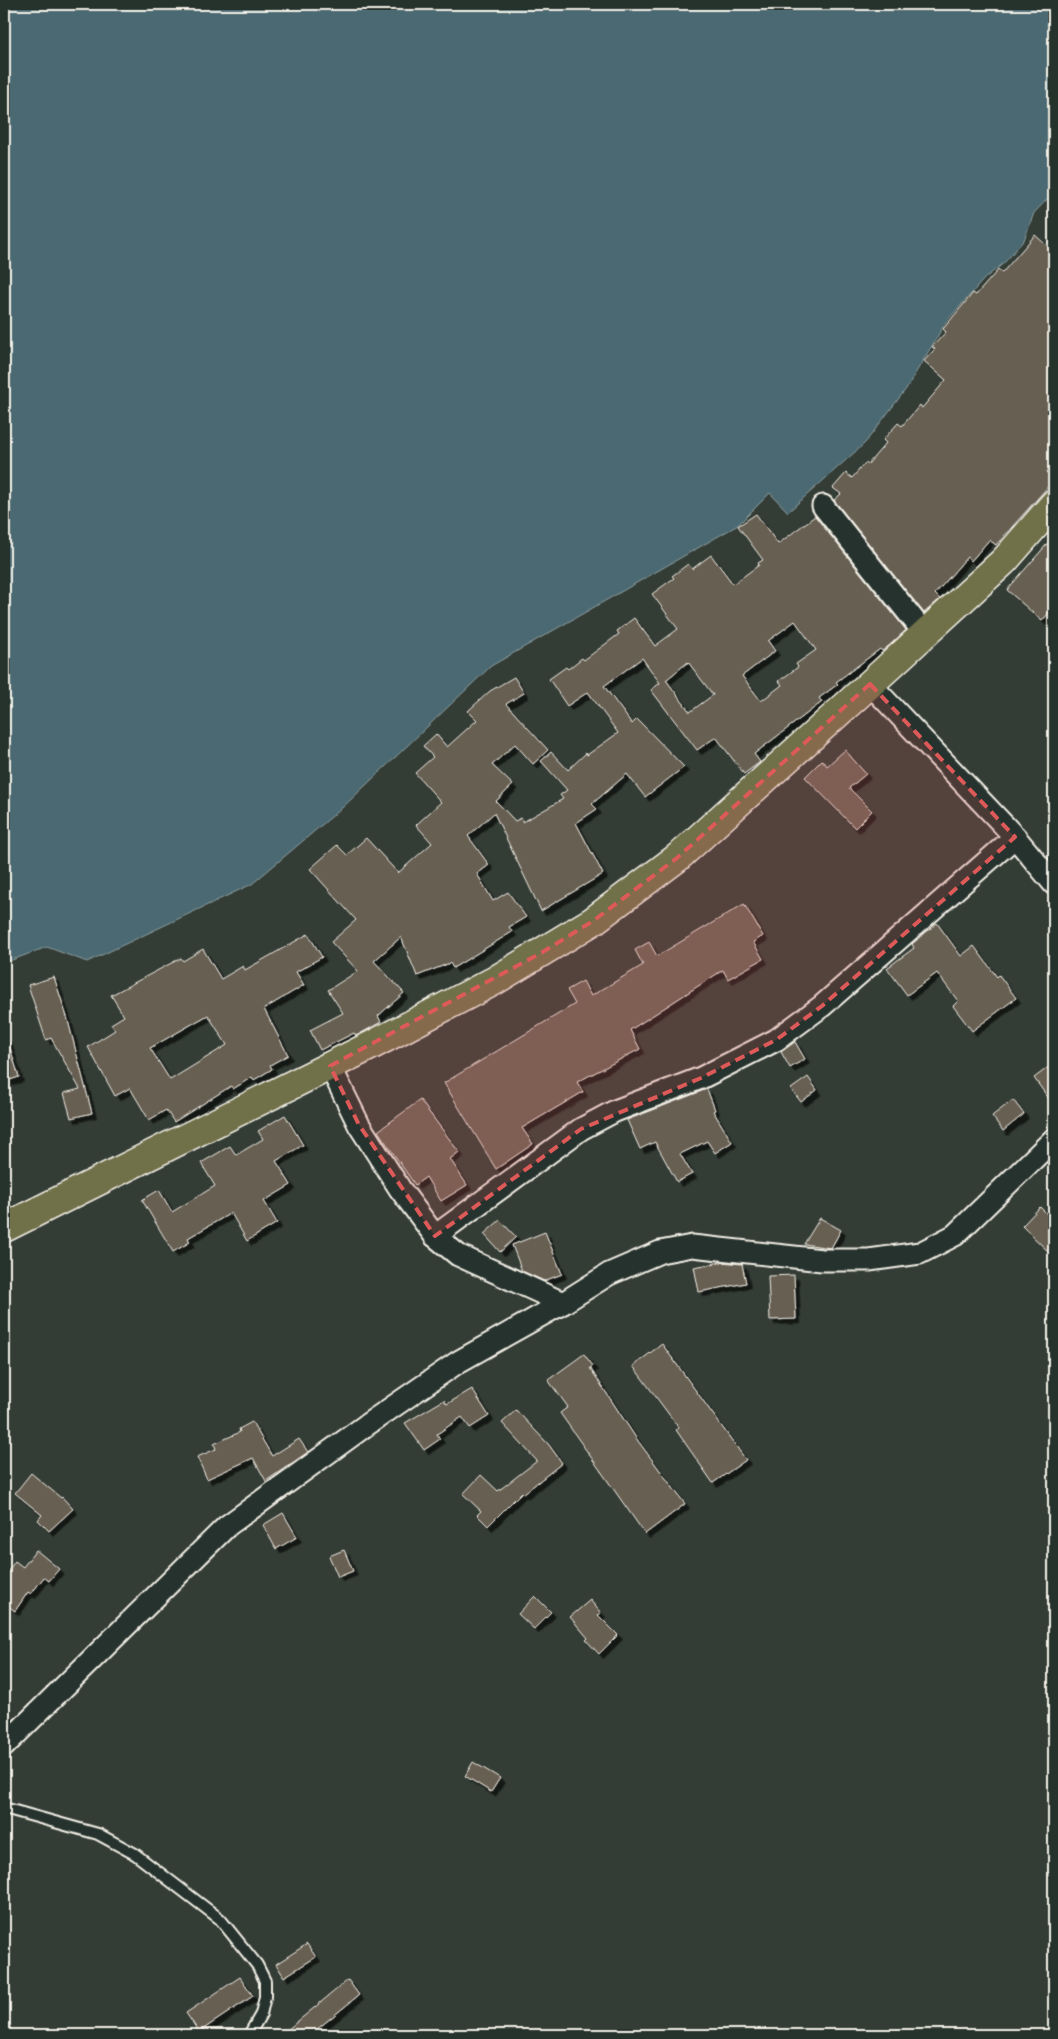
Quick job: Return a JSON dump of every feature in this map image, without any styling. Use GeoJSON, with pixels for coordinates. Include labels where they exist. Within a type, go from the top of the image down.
{"type":"FeatureCollection","features":[{"type":"Feature","properties":{"kind":"highway"},"geometry":{"type":"LineString","coordinates":[[4,1228],[330,1066],[494,981],[593,921],[677,858],[926,634],[1004,561],[1054,504]]}},
{"type":"Feature","properties":{"kind":"street"},"geometry":{"type":"LineString","coordinates":[[823,506],[926,634]]}},
{"type":"Feature","properties":{"kind":"street"},"geometry":{"type":"LineString","coordinates":[[870,684],[1015,837],[1054,884]]}},
{"type":"Feature","properties":{"kind":"street"},"geometry":{"type":"LineString","coordinates":[[435,1236],[580,1129],[615,1111],[701,1078],[776,1040],[822,1006],[1015,837]]}},
{"type":"Feature","properties":{"kind":"street"},"geometry":{"type":"LineString","coordinates":[[330,1066],[359,1125],[400,1189],[435,1236],[458,1254],[562,1303]]}},
{"type":"Feature","properties":{"kind":"street"},"geometry":{"type":"LineString","coordinates":[[4,1746],[227,1526],[364,1426],[458,1362],[609,1274],[660,1252],[692,1246],[822,1260],[869,1260],[920,1253],[955,1235],[1054,1139]]}},
{"type":"Feature","properties":{"kind":"lane"},"geometry":{"type":"LineString","coordinates":[[4,1808],[98,1834],[135,1854],[220,1919],[257,1965],[265,1981],[265,1997],[261,2014],[250,2035]]}},
{"type":"Feature","properties":{"kind":"highlighted area"},"geometry":{"type":"Polygon","coordinates":[[[870,684],[1015,837],[822,1006],[776,1040],[701,1078],[581,1129],[435,1236],[359,1125],[330,1066],[541,953],[593,921],[677,858],[870,684]]]}},
{"type":"Feature","properties":{"kind":"water"},"geometry":{"type":"Polygon","coordinates":[[[4,4],[1054,4],[1054,192],[1034,213],[1024,240],[1004,263],[985,278],[946,322],[906,389],[865,443],[788,512],[770,493],[738,525],[491,666],[343,807],[252,884],[87,962],[47,947],[4,963],[4,4]]]}},
{"type":"Feature","properties":{"kind":"building"},"geometry":{"type":"Polygon","coordinates":[[[1035,235],[1054,252],[1054,463],[1046,472],[1054,480],[996,545],[989,540],[971,561],[967,557],[935,594],[940,599],[924,613],[834,500],[841,494],[833,488],[846,473],[852,478],[866,462],[868,464],[886,443],[883,440],[898,423],[902,426],[920,405],[922,408],[946,380],[924,361],[935,349],[932,347],[946,332],[943,329],[973,293],[976,295],[998,270],[1002,273],[1035,235]]]}},
{"type":"Feature","properties":{"kind":"building"},"geometry":{"type":"Polygon","coordinates":[[[756,514],[778,544],[815,516],[906,630],[882,651],[880,649],[836,682],[838,684],[819,698],[822,702],[754,754],[760,762],[744,774],[716,737],[697,750],[651,690],[660,683],[642,658],[604,686],[632,724],[637,719],[684,767],[645,797],[627,774],[592,804],[597,809],[576,823],[603,874],[541,911],[494,813],[468,836],[489,865],[477,874],[493,901],[508,892],[526,917],[509,927],[512,932],[453,968],[450,963],[417,976],[401,937],[374,961],[404,993],[378,1016],[381,1022],[356,1036],[354,1033],[320,1050],[310,1030],[343,1013],[328,990],[358,971],[331,942],[356,920],[310,869],[337,845],[347,855],[366,838],[398,873],[432,843],[416,825],[441,802],[415,773],[433,757],[423,746],[436,734],[447,747],[477,720],[468,711],[490,691],[514,677],[524,693],[506,704],[548,750],[533,764],[515,744],[492,765],[513,785],[496,801],[515,821],[521,818],[523,822],[563,799],[560,795],[567,790],[541,761],[551,752],[568,770],[586,753],[587,755],[618,733],[588,692],[567,706],[549,679],[566,667],[568,669],[582,658],[584,660],[619,634],[617,631],[634,618],[655,646],[678,629],[652,594],[674,578],[672,576],[688,564],[692,569],[711,555],[733,584],[759,565],[758,563],[763,560],[738,526],[756,514]],[[795,621],[768,641],[775,651],[742,676],[761,701],[782,685],[779,681],[798,667],[796,664],[816,650],[795,621]],[[688,662],[666,680],[690,712],[713,695],[688,662]]]}},
{"type":"Feature","properties":{"kind":"building"},"geometry":{"type":"Polygon","coordinates":[[[1054,536],[1054,607],[1042,621],[1007,590],[1054,536]]]}},
{"type":"Feature","properties":{"kind":"building"},"geometry":{"type":"Polygon","coordinates":[[[845,750],[866,774],[849,788],[872,811],[855,828],[805,777],[822,760],[827,766],[845,750]]]}},
{"type":"Feature","properties":{"kind":"building"},"geometry":{"type":"Polygon","coordinates":[[[744,904],[763,936],[753,942],[763,959],[728,979],[723,970],[630,1030],[640,1049],[577,1082],[583,1092],[522,1128],[533,1144],[496,1169],[444,1083],[575,1004],[567,990],[583,981],[591,996],[643,965],[635,950],[649,942],[657,956],[744,904]]]}},
{"type":"Feature","properties":{"kind":"building"},"geometry":{"type":"Polygon","coordinates":[[[937,923],[961,956],[974,946],[997,977],[999,975],[1016,998],[972,1031],[953,1006],[958,1001],[937,973],[907,995],[887,968],[914,948],[912,944],[937,923]]]}},
{"type":"Feature","properties":{"kind":"building"},"geometry":{"type":"Polygon","coordinates":[[[308,934],[322,957],[296,972],[304,985],[264,1009],[288,1055],[270,1065],[272,1069],[254,1080],[252,1077],[233,1089],[231,1086],[174,1122],[166,1110],[149,1120],[130,1088],[115,1096],[88,1047],[115,1030],[111,1024],[124,1016],[111,995],[181,958],[183,961],[203,949],[221,979],[243,966],[245,970],[308,934]],[[208,1015],[150,1048],[170,1080],[227,1045],[208,1015]]]}},
{"type":"Feature","properties":{"kind":"building"},"geometry":{"type":"Polygon","coordinates":[[[54,977],[67,1017],[92,1113],[71,1118],[64,1093],[80,1089],[51,1038],[46,1040],[28,985],[54,977]]]}},
{"type":"Feature","properties":{"kind":"building"},"geometry":{"type":"Polygon","coordinates":[[[4,1038],[7,1038],[19,1077],[4,1082],[4,1038]]]}},
{"type":"Feature","properties":{"kind":"building"},"geometry":{"type":"Polygon","coordinates":[[[795,1042],[805,1059],[790,1068],[781,1052],[795,1042]]]}},
{"type":"Feature","properties":{"kind":"building"},"geometry":{"type":"Polygon","coordinates":[[[1054,1063],[1054,1106],[1034,1078],[1054,1063]]]}},
{"type":"Feature","properties":{"kind":"building"},"geometry":{"type":"Polygon","coordinates":[[[808,1077],[817,1090],[801,1102],[791,1089],[808,1077]]]}},
{"type":"Feature","properties":{"kind":"building"},"geometry":{"type":"Polygon","coordinates":[[[707,1089],[715,1110],[713,1111],[732,1142],[715,1153],[707,1141],[680,1154],[692,1174],[677,1182],[655,1142],[640,1149],[627,1120],[707,1089]]]}},
{"type":"Feature","properties":{"kind":"building"},"geometry":{"type":"Polygon","coordinates":[[[420,1100],[459,1152],[450,1159],[467,1185],[441,1201],[426,1177],[415,1185],[378,1131],[420,1100]]]}},
{"type":"Feature","properties":{"kind":"building"},"geometry":{"type":"Polygon","coordinates":[[[1013,1100],[1024,1114],[1003,1131],[992,1116],[1013,1100]]]}},
{"type":"Feature","properties":{"kind":"building"},"geometry":{"type":"Polygon","coordinates":[[[285,1115],[303,1145],[276,1161],[291,1185],[264,1201],[277,1223],[247,1241],[231,1213],[188,1238],[190,1242],[173,1252],[142,1200],[159,1190],[172,1212],[215,1186],[201,1163],[230,1146],[236,1155],[263,1139],[258,1131],[285,1115]]]}},
{"type":"Feature","properties":{"kind":"building"},"geometry":{"type":"Polygon","coordinates":[[[1040,1207],[1054,1221],[1054,1257],[1022,1226],[1040,1207]]]}},
{"type":"Feature","properties":{"kind":"building"},"geometry":{"type":"Polygon","coordinates":[[[820,1218],[841,1230],[831,1248],[804,1244],[820,1218]]]}},
{"type":"Feature","properties":{"kind":"building"},"geometry":{"type":"Polygon","coordinates":[[[500,1220],[516,1237],[500,1252],[484,1234],[500,1220]]]}},
{"type":"Feature","properties":{"kind":"building"},"geometry":{"type":"Polygon","coordinates":[[[545,1232],[562,1274],[544,1281],[522,1271],[512,1245],[545,1232]]]}},
{"type":"Feature","properties":{"kind":"building"},"geometry":{"type":"Polygon","coordinates":[[[721,1262],[742,1264],[746,1283],[699,1292],[694,1267],[721,1262]]]}},
{"type":"Feature","properties":{"kind":"building"},"geometry":{"type":"Polygon","coordinates":[[[794,1275],[796,1319],[770,1320],[768,1276],[794,1275]]]}},
{"type":"Feature","properties":{"kind":"building"},"geometry":{"type":"Polygon","coordinates":[[[662,1344],[746,1460],[713,1483],[676,1430],[679,1428],[633,1366],[662,1344]]]}},
{"type":"Feature","properties":{"kind":"building"},"geometry":{"type":"Polygon","coordinates":[[[584,1354],[593,1366],[590,1368],[638,1441],[685,1504],[645,1534],[560,1413],[568,1407],[548,1380],[584,1354]]]}},
{"type":"Feature","properties":{"kind":"building"},"geometry":{"type":"Polygon","coordinates":[[[472,1389],[489,1416],[470,1428],[462,1417],[437,1434],[440,1439],[424,1450],[405,1423],[444,1400],[447,1404],[472,1389]]]}},
{"type":"Feature","properties":{"kind":"building"},"geometry":{"type":"Polygon","coordinates":[[[516,1410],[549,1445],[562,1463],[523,1494],[522,1492],[488,1526],[477,1515],[481,1511],[463,1494],[481,1475],[498,1491],[537,1461],[502,1423],[516,1410]]]}},
{"type":"Feature","properties":{"kind":"building"},"geometry":{"type":"Polygon","coordinates":[[[252,1422],[272,1456],[299,1439],[308,1452],[266,1481],[253,1458],[207,1479],[197,1457],[216,1449],[214,1444],[240,1432],[239,1429],[252,1422]]]}},
{"type":"Feature","properties":{"kind":"building"},"geometry":{"type":"Polygon","coordinates":[[[31,1473],[62,1497],[73,1509],[49,1531],[38,1520],[42,1515],[15,1493],[31,1473]]]}},
{"type":"Feature","properties":{"kind":"building"},"geometry":{"type":"Polygon","coordinates":[[[283,1513],[297,1537],[276,1549],[263,1525],[283,1513]]]}},
{"type":"Feature","properties":{"kind":"building"},"geometry":{"type":"Polygon","coordinates":[[[36,1550],[59,1569],[49,1581],[44,1577],[31,1594],[28,1592],[15,1611],[4,1603],[4,1577],[15,1561],[23,1567],[36,1550]]]}},
{"type":"Feature","properties":{"kind":"building"},"geometry":{"type":"Polygon","coordinates":[[[344,1550],[353,1571],[338,1577],[329,1556],[344,1550]]]}},
{"type":"Feature","properties":{"kind":"building"},"geometry":{"type":"Polygon","coordinates":[[[535,1596],[551,1612],[534,1629],[518,1614],[535,1596]]]}},
{"type":"Feature","properties":{"kind":"building"},"geometry":{"type":"Polygon","coordinates":[[[590,1600],[601,1613],[598,1615],[618,1635],[599,1654],[586,1640],[588,1638],[570,1617],[590,1600]]]}},
{"type":"Feature","properties":{"kind":"building"},"geometry":{"type":"Polygon","coordinates":[[[473,1762],[500,1778],[491,1792],[465,1776],[473,1762]]]}},
{"type":"Feature","properties":{"kind":"building"},"geometry":{"type":"Polygon","coordinates":[[[307,1944],[316,1957],[284,1977],[276,1964],[307,1944]]]}},
{"type":"Feature","properties":{"kind":"building"},"geometry":{"type":"Polygon","coordinates":[[[240,1977],[253,1996],[199,2032],[186,2013],[240,1977]]]}},
{"type":"Feature","properties":{"kind":"building"},"geometry":{"type":"Polygon","coordinates":[[[348,1980],[359,1995],[310,2035],[281,2035],[348,1980]]]}}]}
